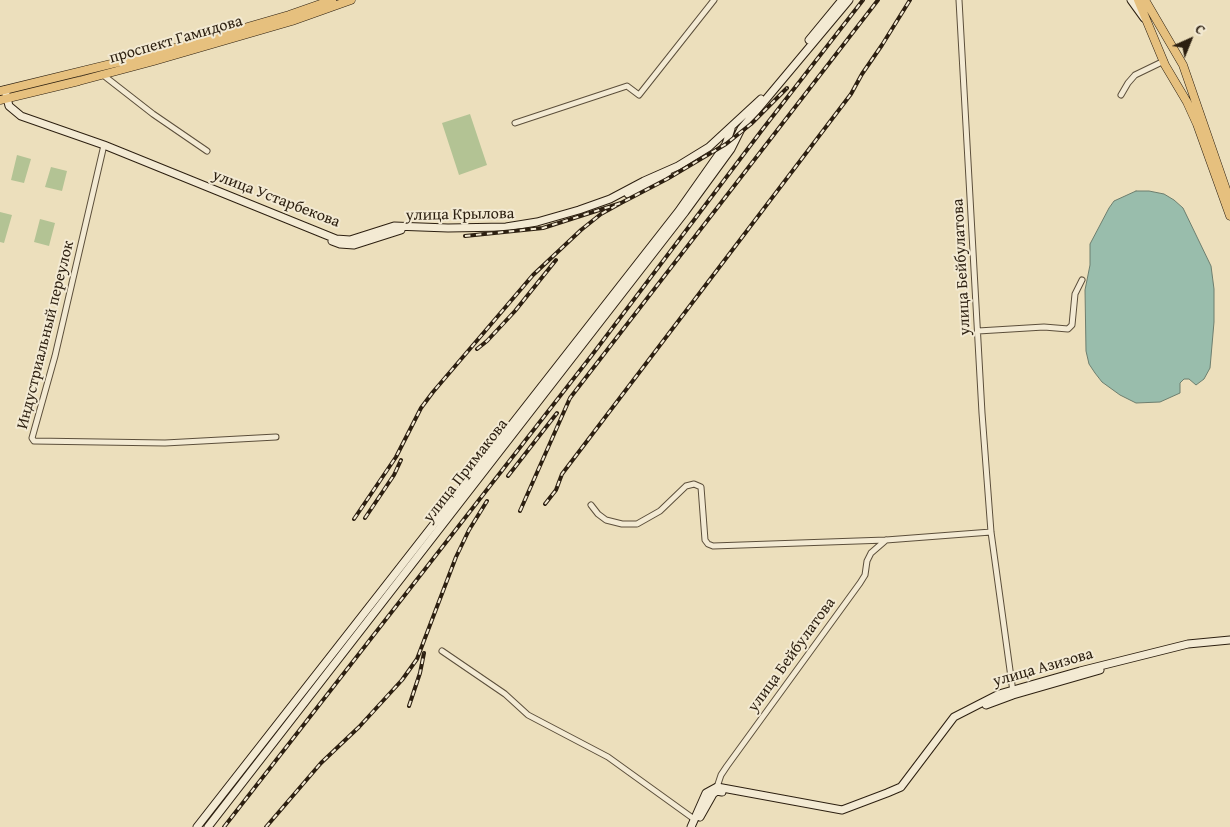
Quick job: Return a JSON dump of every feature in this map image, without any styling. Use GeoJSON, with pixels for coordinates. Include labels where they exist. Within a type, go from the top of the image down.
{"type":"FeatureCollection","features":[{"type":"Feature","properties":{"kind":"main road","name":"проспект Гамидова"},"geometry":{"type":"LineString","coordinates":[[4,94],[168,50],[289,15],[332,0]]}},
{"type":"Feature","properties":{"kind":"main road","name":"проспект Гамидова"},"geometry":{"type":"LineString","coordinates":[[4,94],[103,75],[292,21],[351,0]]}},
{"type":"Feature","properties":{"kind":"main road","name":"улица Устарбекова"},"geometry":{"type":"LineString","coordinates":[[104,146],[336,239],[350,240],[394,226],[506,227],[553,218],[610,199],[678,166],[709,147],[762,97],[842,0]]}},
{"type":"Feature","properties":{"kind":"main road"},"geometry":{"type":"LineString","coordinates":[[725,143],[732,127],[739,133],[849,0]]}},
{"type":"Feature","properties":{"kind":"main road"},"geometry":{"type":"LineString","coordinates":[[1132,0],[1140,14],[1148,21]]}},
{"type":"Feature","properties":{"kind":"main road"},"geometry":{"type":"LineString","coordinates":[[1138,0],[1164,63],[1190,109],[1230,216]]}},
{"type":"Feature","properties":{"kind":"main road"},"geometry":{"type":"LineString","coordinates":[[1145,0],[1183,62],[1181,70],[1176,73],[1172,72],[1164,63]]}},
{"type":"Feature","properties":{"kind":"main road"},"geometry":{"type":"LineString","coordinates":[[1150,0],[1183,62],[1230,200]]}},
{"type":"Feature","properties":{"kind":"main road","name":"улица Крылова"},"geometry":{"type":"LineString","coordinates":[[4,94],[8,107],[20,117],[104,146],[340,244],[354,245],[399,230],[462,232],[506,230],[557,220],[612,201],[647,186],[680,169],[739,133]]}},
{"type":"Feature","properties":{"kind":"main road","name":"улица Примакова"},"geometry":{"type":"LineString","coordinates":[[208,827],[685,212],[731,149],[739,133]]}},
{"type":"Feature","properties":{"kind":"main road","name":"улица Примакова"},"geometry":{"type":"LineString","coordinates":[[197,827],[678,212],[725,143]]}},
{"type":"Feature","properties":{"kind":"main road","name":"улица Азизова"},"geometry":{"type":"LineString","coordinates":[[695,827],[708,801],[717,791],[841,813],[887,798],[904,788],[954,723],[964,715],[1012,692],[1188,644],[1230,640]]}},
{"type":"Feature","properties":{"kind":"main road","name":"улица Азизова"},"geometry":{"type":"LineString","coordinates":[[717,786],[842,810],[887,794],[900,787],[954,717],[999,694],[1168,652],[1188,648],[1230,645]]}},
{"type":"Feature","properties":{"kind":"main road"},"geometry":{"type":"LineString","coordinates":[[691,827],[706,793],[717,786]]}},
{"type":"Feature","properties":{"kind":"street"},"geometry":{"type":"LineString","coordinates":[[515,123],[627,86],[639,95],[714,0]]}},
{"type":"Feature","properties":{"kind":"street","name":"улица Бейбулатова"},"geometry":{"type":"LineString","coordinates":[[959,0],[991,532],[1012,692]]}},
{"type":"Feature","properties":{"kind":"street"},"geometry":{"type":"LineString","coordinates":[[1122,95],[1128,83],[1135,75],[1164,63]]}},
{"type":"Feature","properties":{"kind":"street"},"geometry":{"type":"LineString","coordinates":[[103,75],[153,114],[207,151]]}},
{"type":"Feature","properties":{"kind":"street","name":"Индустриальный переулок"},"geometry":{"type":"LineString","coordinates":[[104,146],[55,356],[32,438],[34,441],[164,443],[276,437]]}},
{"type":"Feature","properties":{"kind":"street"},"geometry":{"type":"LineString","coordinates":[[978,331],[1044,327],[1068,329],[1072,324],[1075,294],[1082,280]]}},
{"type":"Feature","properties":{"kind":"street"},"geometry":{"type":"LineString","coordinates":[[591,505],[606,520],[622,524],[637,524],[660,511],[686,486],[694,484],[701,487],[705,540],[713,546],[886,540],[991,532]]}},
{"type":"Feature","properties":{"kind":"street","name":"улица Бейбулатова"},"geometry":{"type":"LineString","coordinates":[[717,786],[727,766],[865,575],[867,561],[871,553],[886,540]]}},
{"type":"Feature","properties":{"kind":"street"},"geometry":{"type":"LineString","coordinates":[[442,651],[505,694],[528,715],[608,757],[694,819]]}},
{"type":"Feature","properties":{"kind":"shaded area"},"geometry":{"type":"Polygon","coordinates":[[[470,114],[487,165],[459,175],[442,123],[470,114]]]}},
{"type":"Feature","properties":{"kind":"shaded area"},"geometry":{"type":"Polygon","coordinates":[[[17,155],[31,159],[24,183],[11,180],[17,155]]]}},
{"type":"Feature","properties":{"kind":"shaded area"},"geometry":{"type":"Polygon","coordinates":[[[51,167],[67,171],[62,191],[45,187],[51,167]]]}},
{"type":"Feature","properties":{"kind":"shaded area"},"geometry":{"type":"Polygon","coordinates":[[[1136,191],[1164,194],[1183,208],[1211,266],[1214,289],[1214,322],[1210,368],[1204,379],[1196,385],[1189,379],[1184,379],[1180,383],[1180,393],[1160,402],[1136,403],[1120,395],[1102,382],[1095,373],[1089,364],[1086,351],[1085,290],[1090,265],[1090,244],[1114,201],[1136,191]]]}},
{"type":"Feature","properties":{"kind":"shaded area"},"geometry":{"type":"Polygon","coordinates":[[[0,212],[12,215],[4,243],[0,242],[0,212]]]}},
{"type":"Feature","properties":{"kind":"shaded area"},"geometry":{"type":"Polygon","coordinates":[[[40,219],[55,223],[49,246],[34,242],[40,219]]]}},
{"type":"Feature","properties":{"kind":"railway"},"geometry":{"type":"LineString","coordinates":[[224,827],[592,355],[863,0]]}},
{"type":"Feature","properties":{"kind":"railway"},"geometry":{"type":"LineString","coordinates":[[520,511],[570,398],[878,0]]}},
{"type":"Feature","properties":{"kind":"railway"},"geometry":{"type":"LineString","coordinates":[[545,504],[556,490],[562,474],[851,94],[910,0]]}},
{"type":"Feature","properties":{"kind":"railway"},"geometry":{"type":"LineString","coordinates":[[465,236],[543,228],[621,203],[667,179],[726,144],[751,124],[787,88]]}},
{"type":"Feature","properties":{"kind":"railway"},"geometry":{"type":"LineString","coordinates":[[354,519],[396,457],[421,408],[433,392],[533,275],[581,230],[601,214],[621,203]]}},
{"type":"Feature","properties":{"kind":"railway"},"geometry":{"type":"LineString","coordinates":[[477,349],[515,311],[556,260]]}},
{"type":"Feature","properties":{"kind":"railway"},"geometry":{"type":"LineString","coordinates":[[508,476],[557,413]]}},
{"type":"Feature","properties":{"kind":"railway"},"geometry":{"type":"LineString","coordinates":[[365,518],[394,475],[401,460]]}},
{"type":"Feature","properties":{"kind":"railway"},"geometry":{"type":"LineString","coordinates":[[266,827],[321,763],[359,727],[402,680],[417,659],[456,557],[469,530],[487,501]]}},
{"type":"Feature","properties":{"kind":"railway"},"geometry":{"type":"LineString","coordinates":[[409,706],[420,673],[424,653]]}}]}
